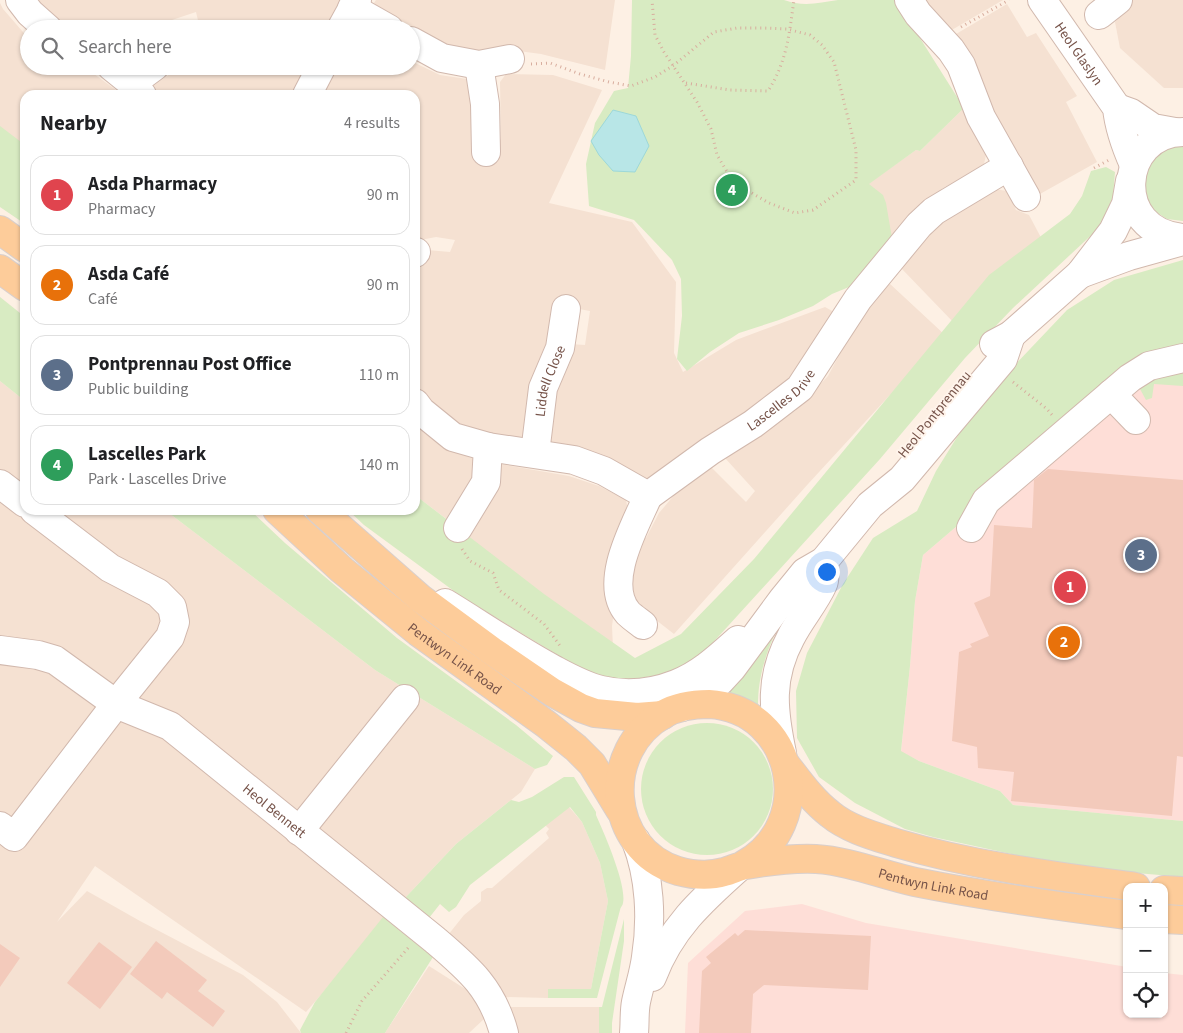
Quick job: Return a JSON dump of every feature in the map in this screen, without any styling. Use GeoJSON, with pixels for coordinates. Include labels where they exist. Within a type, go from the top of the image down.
{"type":"FeatureCollection","features":[{"type":"Feature","properties":{"kind":"main road"},"geometry":{"type":"LineString","coordinates":[[0,230],[20,244]]}},
{"type":"Feature","properties":{"kind":"main road"},"geometry":{"type":"LineString","coordinates":[[0,269],[20,283]]}},
{"type":"Feature","properties":{"kind":"main road","name":"Pentwyn Link Road"},"geometry":{"type":"LineString","coordinates":[[283,515],[342,570],[418,632],[546,724],[576,748],[592,764],[636,840],[655,858],[677,870],[711,875],[741,866],[756,859],[763,852],[786,816],[789,800],[789,783],[784,760]]}},
{"type":"Feature","properties":{"kind":"main road","name":"Pentwyn Link Road"},"geometry":{"type":"LineString","coordinates":[[326,515],[420,598],[552,692],[581,708],[609,715],[637,717],[700,704],[718,705],[735,710],[752,718],[766,730],[784,760],[812,797],[831,815],[865,832],[915,848],[1001,868],[1123,885]]}},
{"type":"Feature","properties":{"kind":"main road","name":"Pentwyn Link Road"},"geometry":{"type":"LineString","coordinates":[[623,815],[619,784],[622,767],[628,751],[648,724],[672,711]]}},
{"type":"Feature","properties":{"kind":"main road","name":"Pentwyn Link Road"},"geometry":{"type":"LineString","coordinates":[[741,866],[782,860],[827,860],[913,882],[1123,914]]}},
{"type":"Feature","properties":{"kind":"main road"},"geometry":{"type":"LineString","coordinates":[[1168,890],[1183,891]]}},
{"type":"Feature","properties":{"kind":"main road"},"geometry":{"type":"LineString","coordinates":[[1168,919],[1183,920]]}},
{"type":"Feature","properties":{"kind":"street"},"geometry":{"type":"LineString","coordinates":[[20,0],[38,20]]}},
{"type":"Feature","properties":{"kind":"street"},"geometry":{"type":"LineString","coordinates":[[909,0],[918,14],[962,65],[981,117],[1026,197]]}},
{"type":"Feature","properties":{"kind":"street","name":"Heol Glaslyn"},"geometry":{"type":"LineString","coordinates":[[1042,0],[1117,108],[1118,121],[1132,173],[1134,206],[1143,220],[1154,230],[1169,237],[1183,240]]}},
{"type":"Feature","properties":{"kind":"street"},"geometry":{"type":"LineString","coordinates":[[350,12],[369,20]]}},
{"type":"Feature","properties":{"kind":"street"},"geometry":{"type":"LineString","coordinates":[[420,46],[442,58],[479,65],[510,59]]}},
{"type":"Feature","properties":{"kind":"street"},"geometry":{"type":"LineString","coordinates":[[479,65],[485,104],[486,152]]}},
{"type":"Feature","properties":{"kind":"street"},"geometry":{"type":"LineString","coordinates":[[121,75],[137,89],[147,75]]}},
{"type":"Feature","properties":{"kind":"street"},"geometry":{"type":"LineString","coordinates":[[310,90],[317,75]]}},
{"type":"Feature","properties":{"kind":"street","name":"Heol Glaslyn"},"geometry":{"type":"LineString","coordinates":[[1117,108],[1131,113],[1153,128],[1179,132]]}},
{"type":"Feature","properties":{"kind":"street"},"geometry":{"type":"LineString","coordinates":[[1132,173],[1146,148],[1160,138],[1179,132]]}},
{"type":"Feature","properties":{"kind":"street","name":"Lascelles Drive"},"geometry":{"type":"LineString","coordinates":[[648,496],[710,451],[753,424],[800,388],[858,299],[919,225],[934,211],[1009,166]]}},
{"type":"Feature","properties":{"kind":"street","name":"Heol Pontprennau"},"geometry":{"type":"LineString","coordinates":[[870,505],[888,470],[990,346],[1011,335],[1080,274],[1113,231],[1126,204],[1132,173]]}},
{"type":"Feature","properties":{"kind":"street","name":"Heol Pontprennau"},"geometry":{"type":"LineString","coordinates":[[1080,274],[1129,256],[1183,240]]}},
{"type":"Feature","properties":{"kind":"street","name":"Liddell Close"},"geometry":{"type":"LineString","coordinates":[[535,453],[543,388],[560,348],[566,309]]}},
{"type":"Feature","properties":{"kind":"street","name":"Heol Pontprennau"},"geometry":{"type":"LineString","coordinates":[[672,711],[708,692],[732,668],[805,572],[824,561],[870,505],[902,478],[1003,359],[1011,335]]}},
{"type":"Feature","properties":{"kind":"street"},"geometry":{"type":"LineString","coordinates":[[971,528],[986,501],[1130,378],[1149,366],[1171,359],[1183,358]]}},
{"type":"Feature","properties":{"kind":"street"},"geometry":{"type":"LineString","coordinates":[[1111,394],[1136,420]]}},
{"type":"Feature","properties":{"kind":"street"},"geometry":{"type":"LineString","coordinates":[[420,410],[453,437],[488,447],[574,460],[604,471],[648,496],[620,562],[618,582],[621,600],[628,612],[643,625]]}},
{"type":"Feature","properties":{"kind":"street"},"geometry":{"type":"LineString","coordinates":[[458,528],[486,482],[488,447]]}},
{"type":"Feature","properties":{"kind":"street"},"geometry":{"type":"LineString","coordinates":[[0,484],[20,499]]}},
{"type":"Feature","properties":{"kind":"street"},"geometry":{"type":"LineString","coordinates":[[0,826],[14,837],[170,637],[175,622],[172,607],[158,593],[110,568],[41,515]]}},
{"type":"Feature","properties":{"kind":"street"},"geometry":{"type":"LineString","coordinates":[[372,557],[534,658],[582,684],[621,693],[650,692],[678,684],[690,678],[718,658],[784,599]]}},
{"type":"Feature","properties":{"kind":"street"},"geometry":{"type":"LineString","coordinates":[[784,760],[774,718],[774,697],[780,660],[790,638],[824,583],[824,561]]}},
{"type":"Feature","properties":{"kind":"street","name":"Heol Bennett"},"geometry":{"type":"LineString","coordinates":[[0,650],[38,655],[55,660],[116,704],[170,726],[468,969],[480,982],[496,1008],[504,1033]]}},
{"type":"Feature","properties":{"kind":"street"},"geometry":{"type":"LineString","coordinates":[[299,831],[405,699]]}},
{"type":"Feature","properties":{"kind":"street"},"geometry":{"type":"LineString","coordinates":[[634,1033],[636,1005],[646,958],[649,918],[646,875],[643,859],[636,840]]}},
{"type":"Feature","properties":{"kind":"street"},"geometry":{"type":"LineString","coordinates":[[636,1005],[652,977],[667,943],[676,930],[696,906],[741,866]]}},
{"type":"Feature","properties":{"kind":"path"},"geometry":{"type":"LineString","coordinates":[[510,59],[518,66],[550,63],[580,74],[631,86],[655,77],[674,65],[714,32],[737,28],[763,28],[790,30],[810,35],[822,45],[834,62],[856,150],[856,180],[813,210],[795,213],[769,203],[750,192],[730,175],[717,155],[711,129],[686,83],[674,65],[664,52],[655,35],[652,0]]}},
{"type":"Feature","properties":{"kind":"path"},"geometry":{"type":"LineString","coordinates":[[686,83],[730,90],[768,91],[778,74],[790,30],[794,0]]}},
{"type":"Feature","properties":{"kind":"path"},"geometry":{"type":"LineString","coordinates":[[941,39],[1009,0]]}},
{"type":"Feature","properties":{"kind":"path"},"geometry":{"type":"LineString","coordinates":[[994,368],[1047,409],[1067,433]]}},
{"type":"Feature","properties":{"kind":"path"},"geometry":{"type":"LineString","coordinates":[[458,528],[462,550],[470,561],[493,573],[499,590],[544,624],[563,650]]}},
{"type":"Feature","properties":{"kind":"path"},"geometry":{"type":"LineString","coordinates":[[346,1033],[362,1002],[410,946]]}},
{"type":"Feature","properties":{"kind":"shaded area"},"geometry":{"type":"Polygon","coordinates":[[[36,0],[344,0],[334,20],[198,20],[196,12],[172,20],[50,20],[36,0]]]}},
{"type":"Feature","properties":{"kind":"shaded area"},"geometry":{"type":"Polygon","coordinates":[[[376,0],[615,0],[605,70],[541,54],[511,50],[452,52],[420,34],[420,20],[396,20],[380,11],[374,3],[376,0]]]}},
{"type":"Feature","properties":{"kind":"shaded area"},"geometry":{"type":"Polygon","coordinates":[[[924,0],[1003,0],[950,31],[924,0]]]}},
{"type":"Feature","properties":{"kind":"shaded area"},"geometry":{"type":"Polygon","coordinates":[[[1133,0],[1183,0],[1183,88],[1164,88],[1120,48],[1115,22],[1133,0]]]}},
{"type":"Feature","properties":{"kind":"shaded area"},"geometry":{"type":"Polygon","coordinates":[[[0,3],[20,29],[20,75],[95,75],[116,90],[20,90],[20,144],[0,130],[0,3]]]}},
{"type":"Feature","properties":{"kind":"shaded area"},"geometry":{"type":"Polygon","coordinates":[[[1007,4],[1027,37],[1036,33],[1077,96],[1066,102],[1097,162],[1040,194],[996,116],[973,60],[956,34],[1007,4]]]}},
{"type":"Feature","properties":{"kind":"shaded area"},"geometry":{"type":"Polygon","coordinates":[[[420,65],[440,75],[474,80],[483,164],[501,139],[500,82],[506,74],[553,75],[602,90],[549,203],[632,222],[676,282],[674,353],[683,372],[736,340],[825,307],[834,312],[801,365],[776,394],[685,451],[655,478],[645,480],[549,443],[551,391],[570,344],[585,345],[590,311],[557,305],[525,436],[519,441],[491,439],[451,422],[420,394],[420,259],[427,250],[450,252],[455,240],[436,237],[420,240],[420,90],[324,90],[331,75],[420,75],[420,65]]]}},
{"type":"Feature","properties":{"kind":"shaded area"},"geometry":{"type":"Polygon","coordinates":[[[168,75],[304,75],[296,90],[152,90],[153,86],[168,75]]]}},
{"type":"Feature","properties":{"kind":"shaded area"},"geometry":{"type":"Polygon","coordinates":[[[964,108],[982,143],[986,155],[984,164],[943,188],[925,203],[892,238],[868,184],[916,150],[920,151],[964,108]]]}},
{"type":"Feature","properties":{"kind":"shaded area"},"geometry":{"type":"Polygon","coordinates":[[[994,189],[1007,191],[1016,210],[1029,215],[1046,247],[955,324],[901,268],[925,238],[952,214],[994,189]]]}},
{"type":"Feature","properties":{"kind":"shaded area"},"geometry":{"type":"Polygon","coordinates":[[[889,283],[945,335],[674,634],[624,595],[641,536],[646,538],[659,513],[681,487],[711,467],[746,502],[755,491],[725,458],[795,411],[828,376],[859,318],[889,283]]]}},
{"type":"Feature","properties":{"kind":"shaded area"},"geometry":{"type":"Polygon","coordinates":[[[1183,343],[1183,821],[1013,805],[1000,791],[919,761],[901,752],[915,601],[923,555],[957,526],[999,478],[1141,355],[1183,343]]]}},
{"type":"Feature","properties":{"kind":"shaded area"},"geometry":{"type":"Polygon","coordinates":[[[0,381],[20,397],[20,515],[172,515],[375,670],[535,769],[521,792],[456,844],[405,898],[306,1012],[95,866],[57,922],[87,891],[243,975],[277,1002],[301,1033],[0,1033],[0,381]]]}},
{"type":"Feature","properties":{"kind":"shaded area"},"geometry":{"type":"Polygon","coordinates":[[[420,430],[444,448],[477,460],[478,479],[453,524],[420,499],[420,430]]]}},
{"type":"Feature","properties":{"kind":"shaded area"},"geometry":{"type":"Polygon","coordinates":[[[500,464],[569,476],[599,486],[626,500],[628,510],[612,626],[613,648],[467,542],[477,514],[485,503],[496,494],[500,464]]]}},
{"type":"Feature","properties":{"kind":"shaded area"},"geometry":{"type":"Polygon","coordinates":[[[569,807],[582,822],[600,863],[608,901],[591,989],[548,989],[548,998],[503,997],[448,935],[464,915],[481,901],[481,892],[487,888],[492,888],[549,838],[546,833],[549,829],[545,825],[569,807]]]}},
{"type":"Feature","properties":{"kind":"shaded area"},"geometry":{"type":"Polygon","coordinates":[[[802,904],[866,923],[1123,966],[1123,1018],[1168,1018],[1168,973],[1183,975],[1183,1033],[685,1033],[688,963],[745,911],[802,904]]]}},
{"type":"Feature","properties":{"kind":"shaded area"},"geometry":{"type":"Polygon","coordinates":[[[429,966],[470,992],[485,1018],[469,1033],[385,1033],[429,966]]]}},
{"type":"Feature","properties":{"kind":"shaded area"},"geometry":{"type":"Polygon","coordinates":[[[508,1007],[599,1007],[599,1033],[516,1033],[508,1007]]]}},
{"type":"Feature","properties":{"kind":"green space"},"geometry":{"type":"Polygon","coordinates":[[[632,0],[784,0],[804,4],[838,0],[896,0],[964,108],[920,151],[916,150],[869,184],[883,195],[892,238],[849,287],[832,294],[813,306],[739,333],[710,352],[687,371],[677,359],[682,316],[681,279],[672,260],[634,220],[589,206],[586,164],[595,123],[614,91],[628,88],[631,56],[632,0]]]}},
{"type":"Feature","properties":{"kind":"green space"},"geometry":{"type":"Polygon","coordinates":[[[0,126],[20,141],[20,221],[0,207],[0,126]]]}},
{"type":"Feature","properties":{"kind":"green space"},"geometry":{"type":"Polygon","coordinates":[[[1183,145],[1183,221],[1167,219],[1156,212],[1148,203],[1143,192],[1146,167],[1163,149],[1183,145]]]}},
{"type":"Feature","properties":{"kind":"green space"},"geometry":{"type":"Polygon","coordinates":[[[1106,167],[1115,172],[1113,197],[1099,228],[1013,308],[965,358],[880,459],[708,648],[685,667],[660,675],[627,680],[595,676],[462,597],[364,525],[353,515],[420,515],[420,499],[544,594],[635,658],[681,634],[754,559],[989,275],[1070,214],[1082,196],[1091,171],[1106,167]]]}},
{"type":"Feature","properties":{"kind":"green space"},"geometry":{"type":"Polygon","coordinates":[[[1183,260],[1183,343],[1141,355],[999,478],[957,526],[923,555],[915,601],[901,751],[919,761],[1000,791],[1013,805],[1183,821],[1183,877],[1101,870],[1016,855],[933,837],[905,829],[855,803],[819,777],[797,738],[796,691],[807,653],[843,584],[873,538],[917,511],[936,471],[977,405],[1067,310],[1114,280],[1183,260]]]}},
{"type":"Feature","properties":{"kind":"green space"},"geometry":{"type":"Polygon","coordinates":[[[0,297],[20,313],[20,397],[0,381],[0,297]]]}},
{"type":"Feature","properties":{"kind":"green space"},"geometry":{"type":"Polygon","coordinates":[[[1183,369],[1183,386],[1154,384],[1152,398],[1146,400],[1140,389],[1149,378],[1183,369]]]}},
{"type":"Feature","properties":{"kind":"green space"},"geometry":{"type":"Polygon","coordinates":[[[172,515],[255,515],[285,543],[397,638],[516,725],[553,756],[547,765],[535,769],[375,670],[172,515]]]}},
{"type":"Feature","properties":{"kind":"green space"},"geometry":{"type":"Polygon","coordinates":[[[776,631],[763,667],[758,705],[723,693],[776,631]]]}},
{"type":"Feature","properties":{"kind":"green space"},"geometry":{"type":"Polygon","coordinates":[[[707,723],[732,728],[744,734],[762,752],[768,764],[773,789],[768,814],[762,826],[744,844],[732,850],[707,855],[682,850],[670,844],[652,826],[646,814],[641,789],[646,764],[652,752],[670,734],[682,728],[707,723]]]}},
{"type":"Feature","properties":{"kind":"green space"},"geometry":{"type":"Polygon","coordinates":[[[564,777],[574,777],[596,812],[622,884],[623,904],[620,909],[597,998],[548,998],[548,989],[591,989],[608,901],[600,863],[582,822],[570,807],[470,885],[456,907],[449,912],[440,904],[429,918],[405,898],[456,844],[511,800],[519,802],[532,797],[564,777]]]}},
{"type":"Feature","properties":{"kind":"green space"},"geometry":{"type":"Polygon","coordinates":[[[383,917],[433,957],[385,1033],[301,1033],[300,1030],[315,1002],[383,917]]]}},
{"type":"Feature","properties":{"kind":"green space"},"geometry":{"type":"Polygon","coordinates":[[[624,919],[624,941],[612,1033],[599,1033],[599,1007],[602,1007],[624,919]]]}},
{"type":"Feature","properties":{"kind":"water"},"geometry":{"type":"Polygon","coordinates":[[[613,110],[636,116],[649,146],[635,172],[613,171],[599,155],[591,141],[613,110]]]}},
{"type":"Feature","properties":{"kind":"building"},"geometry":{"type":"Polygon","coordinates":[[[1048,469],[1183,480],[1183,757],[1177,756],[1172,816],[1011,801],[1014,772],[978,768],[977,747],[952,741],[959,652],[972,647],[970,644],[989,636],[974,603],[990,596],[994,525],[1032,528],[1034,480],[1048,469]]]}},
{"type":"Feature","properties":{"kind":"building"},"geometry":{"type":"Polygon","coordinates":[[[745,930],[871,936],[868,990],[764,985],[753,994],[751,1033],[699,1033],[702,971],[711,963],[706,957],[735,933],[738,936],[745,930]]]}},
{"type":"Feature","properties":{"kind":"building"},"geometry":{"type":"Polygon","coordinates":[[[156,941],[207,980],[198,991],[225,1011],[213,1027],[167,992],[162,999],[130,974],[156,941]]]}},
{"type":"Feature","properties":{"kind":"building"},"geometry":{"type":"Polygon","coordinates":[[[99,942],[132,967],[100,1009],[67,983],[99,942]]]}},
{"type":"Feature","properties":{"kind":"building"},"geometry":{"type":"Polygon","coordinates":[[[0,944],[20,958],[0,987],[0,944]]]}},
{"type":"Feature","properties":{"kind":"place","name":"Lascelles Park"},"geometry":{"type":"Point","coordinates":[732,190]}},
{"type":"Feature","properties":{"kind":"place","name":"Pontprennau Post Office"},"geometry":{"type":"Point","coordinates":[1141,555]}},
{"type":"Feature","properties":{"kind":"place","name":"Asda Pharmacy"},"geometry":{"type":"Point","coordinates":[1070,587]}},
{"type":"Feature","properties":{"kind":"place","name":"Asda Café"},"geometry":{"type":"Point","coordinates":[1064,642]}}]}
